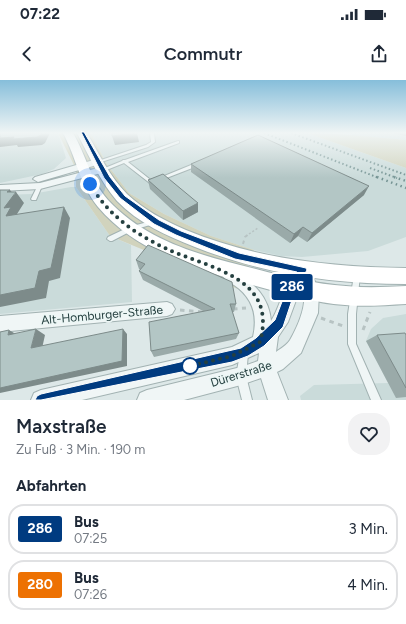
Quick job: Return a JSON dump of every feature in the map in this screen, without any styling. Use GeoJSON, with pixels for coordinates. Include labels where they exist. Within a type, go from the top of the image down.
{"type":"FeatureCollection","features":[{"type":"Feature","properties":{"kind":"main road"},"geometry":{"type":"LineString","coordinates":[[78,148],[92,168],[122,197],[156,222],[215,248],[238,256],[303,270],[357,275],[405,282]]}},
{"type":"Feature","properties":{"kind":"main road"},"geometry":{"type":"LineString","coordinates":[[86,148],[92,168],[94,192],[103,204],[131,228],[165,248],[195,261],[219,269],[302,289],[354,296],[405,282]]}},
{"type":"Feature","properties":{"kind":"street"},"geometry":{"type":"LineString","coordinates":[[0,187],[40,186],[92,168]]}},
{"type":"Feature","properties":{"kind":"street"},"geometry":{"type":"LineString","coordinates":[[0,187],[92,168]]}},
{"type":"Feature","properties":{"kind":"street"},"geometry":{"type":"LineString","coordinates":[[219,269],[243,283],[256,296],[264,317],[267,347],[266,368],[278,400]]}},
{"type":"Feature","properties":{"kind":"street","name":"Dürerstraße"},"geometry":{"type":"LineString","coordinates":[[41,400],[244,352],[266,338],[279,323],[302,289],[303,270]]}},
{"type":"Feature","properties":{"kind":"street","name":"Dürerstraße"},"geometry":{"type":"LineString","coordinates":[[147,400],[241,376],[277,363],[295,347],[308,319],[312,303],[302,289]]}},
{"type":"Feature","properties":{"kind":"street","name":"Alt-Homburger-Straße"},"geometry":{"type":"LineString","coordinates":[[0,324],[167,309]]}},
{"type":"Feature","properties":{"kind":"lane"},"geometry":{"type":"LineString","coordinates":[[92,168],[142,148]]}},
{"type":"Feature","properties":{"kind":"lane"},"geometry":{"type":"LineString","coordinates":[[92,168],[124,161],[161,148]]}},
{"type":"Feature","properties":{"kind":"lane"},"geometry":{"type":"LineString","coordinates":[[124,161],[151,183],[201,162]]}},
{"type":"Feature","properties":{"kind":"lane"},"geometry":{"type":"LineString","coordinates":[[34,199],[40,186]]}},
{"type":"Feature","properties":{"kind":"lane"},"geometry":{"type":"LineString","coordinates":[[110,239],[131,228],[156,222]]}},
{"type":"Feature","properties":{"kind":"lane"},"geometry":{"type":"LineString","coordinates":[[357,275],[351,329],[352,344],[376,400]]}},
{"type":"Feature","properties":{"kind":"lane"},"geometry":{"type":"LineString","coordinates":[[244,352],[241,376],[247,400]]}},
{"type":"Feature","properties":{"kind":"path"},"geometry":{"type":"LineString","coordinates":[[238,256],[245,237],[258,228]]}},
{"type":"Feature","properties":{"kind":"path","name":"Alt-Homburger-Straße"},"geometry":{"type":"LineString","coordinates":[[167,309],[205,312]]}},
{"type":"Feature","properties":{"kind":"path"},"geometry":{"type":"LineString","coordinates":[[351,329],[362,330],[371,311]]}},
{"type":"Feature","properties":{"kind":"shaded area"},"geometry":{"type":"Polygon","coordinates":[[[0,148],[63,148],[66,158],[54,169],[42,174],[0,183],[0,148]]]}},
{"type":"Feature","properties":{"kind":"shaded area"},"geometry":{"type":"Polygon","coordinates":[[[98,148],[349,148],[406,168],[406,237],[368,251],[302,257],[281,256],[254,250],[211,236],[164,214],[129,193],[106,163],[98,148]]]}},
{"type":"Feature","properties":{"kind":"shaded area"},"geometry":{"type":"Polygon","coordinates":[[[76,187],[110,236],[131,245],[132,302],[0,314],[0,195],[32,194],[76,187]]]}},
{"type":"Feature","properties":{"kind":"shaded area"},"geometry":{"type":"Polygon","coordinates":[[[406,314],[406,400],[301,400],[300,396],[314,385],[388,383],[366,341],[371,329],[383,318],[406,314]]]}},
{"type":"Feature","properties":{"kind":"green space"},"geometry":{"type":"Polygon","coordinates":[[[65,148],[98,148],[106,163],[129,193],[164,214],[211,236],[254,250],[238,289],[110,236],[76,187],[76,169],[65,148]]]}},
{"type":"Feature","properties":{"kind":"green space"},"geometry":{"type":"Polygon","coordinates":[[[349,148],[406,148],[406,168],[349,148]]]}},
{"type":"Feature","properties":{"kind":"building"},"geometry":{"type":"Polygon","coordinates":[[[228,148],[286,148],[369,186],[312,233],[303,227],[294,234],[191,164],[228,148]]]}},
{"type":"Feature","properties":{"kind":"building"},"geometry":{"type":"Polygon","coordinates":[[[163,174],[198,203],[183,211],[148,180],[163,174]]]}},
{"type":"Feature","properties":{"kind":"building"},"geometry":{"type":"Polygon","coordinates":[[[0,190],[10,190],[7,192],[16,192],[4,208],[11,207],[6,216],[64,207],[51,268],[39,271],[35,288],[0,295],[0,190]]]}},
{"type":"Feature","properties":{"kind":"building"},"geometry":{"type":"Polygon","coordinates":[[[148,245],[232,282],[236,304],[230,304],[239,333],[151,351],[149,322],[215,309],[139,271],[145,264],[136,260],[148,245]]]}},
{"type":"Feature","properties":{"kind":"building"},"geometry":{"type":"Polygon","coordinates":[[[36,329],[31,348],[123,329],[122,361],[0,388],[0,332],[9,330],[8,335],[36,329]]]}},
{"type":"Feature","properties":{"kind":"building"},"geometry":{"type":"Polygon","coordinates":[[[405,333],[406,335],[406,388],[377,335],[405,333]]]}},
{"type":"Feature","properties":{"kind":"railway"},"geometry":{"type":"LineString","coordinates":[[302,148],[379,178]]}},
{"type":"Feature","properties":{"kind":"railway"},"geometry":{"type":"LineString","coordinates":[[332,148],[406,175]]}},
{"type":"Feature","properties":{"kind":"railway"},"geometry":{"type":"LineString","coordinates":[[370,168],[397,178]]}},
{"type":"Feature","properties":{"kind":"railway"},"geometry":{"type":"LineString","coordinates":[[377,177],[406,188]]}},
{"type":"Feature","properties":{"kind":"railway"},"geometry":{"type":"LineString","coordinates":[[397,178],[406,181]]}},
{"type":"Feature","properties":{"kind":"bus line","name":"286"},"geometry":{"type":"LineString","coordinates":[[41,400],[244,352],[271,333],[279,323],[292,286],[303,270],[255,261],[238,256],[178,233],[156,222],[122,197],[107,178],[90,148]]}},
{"type":"Feature","properties":{"kind":"route"},"geometry":{"type":"LineString","coordinates":[[90,184],[103,204],[131,228],[165,248],[195,261],[219,269],[243,283],[252,290],[256,296],[264,317],[264,328],[260,342],[244,352],[190,366]]}}]}
